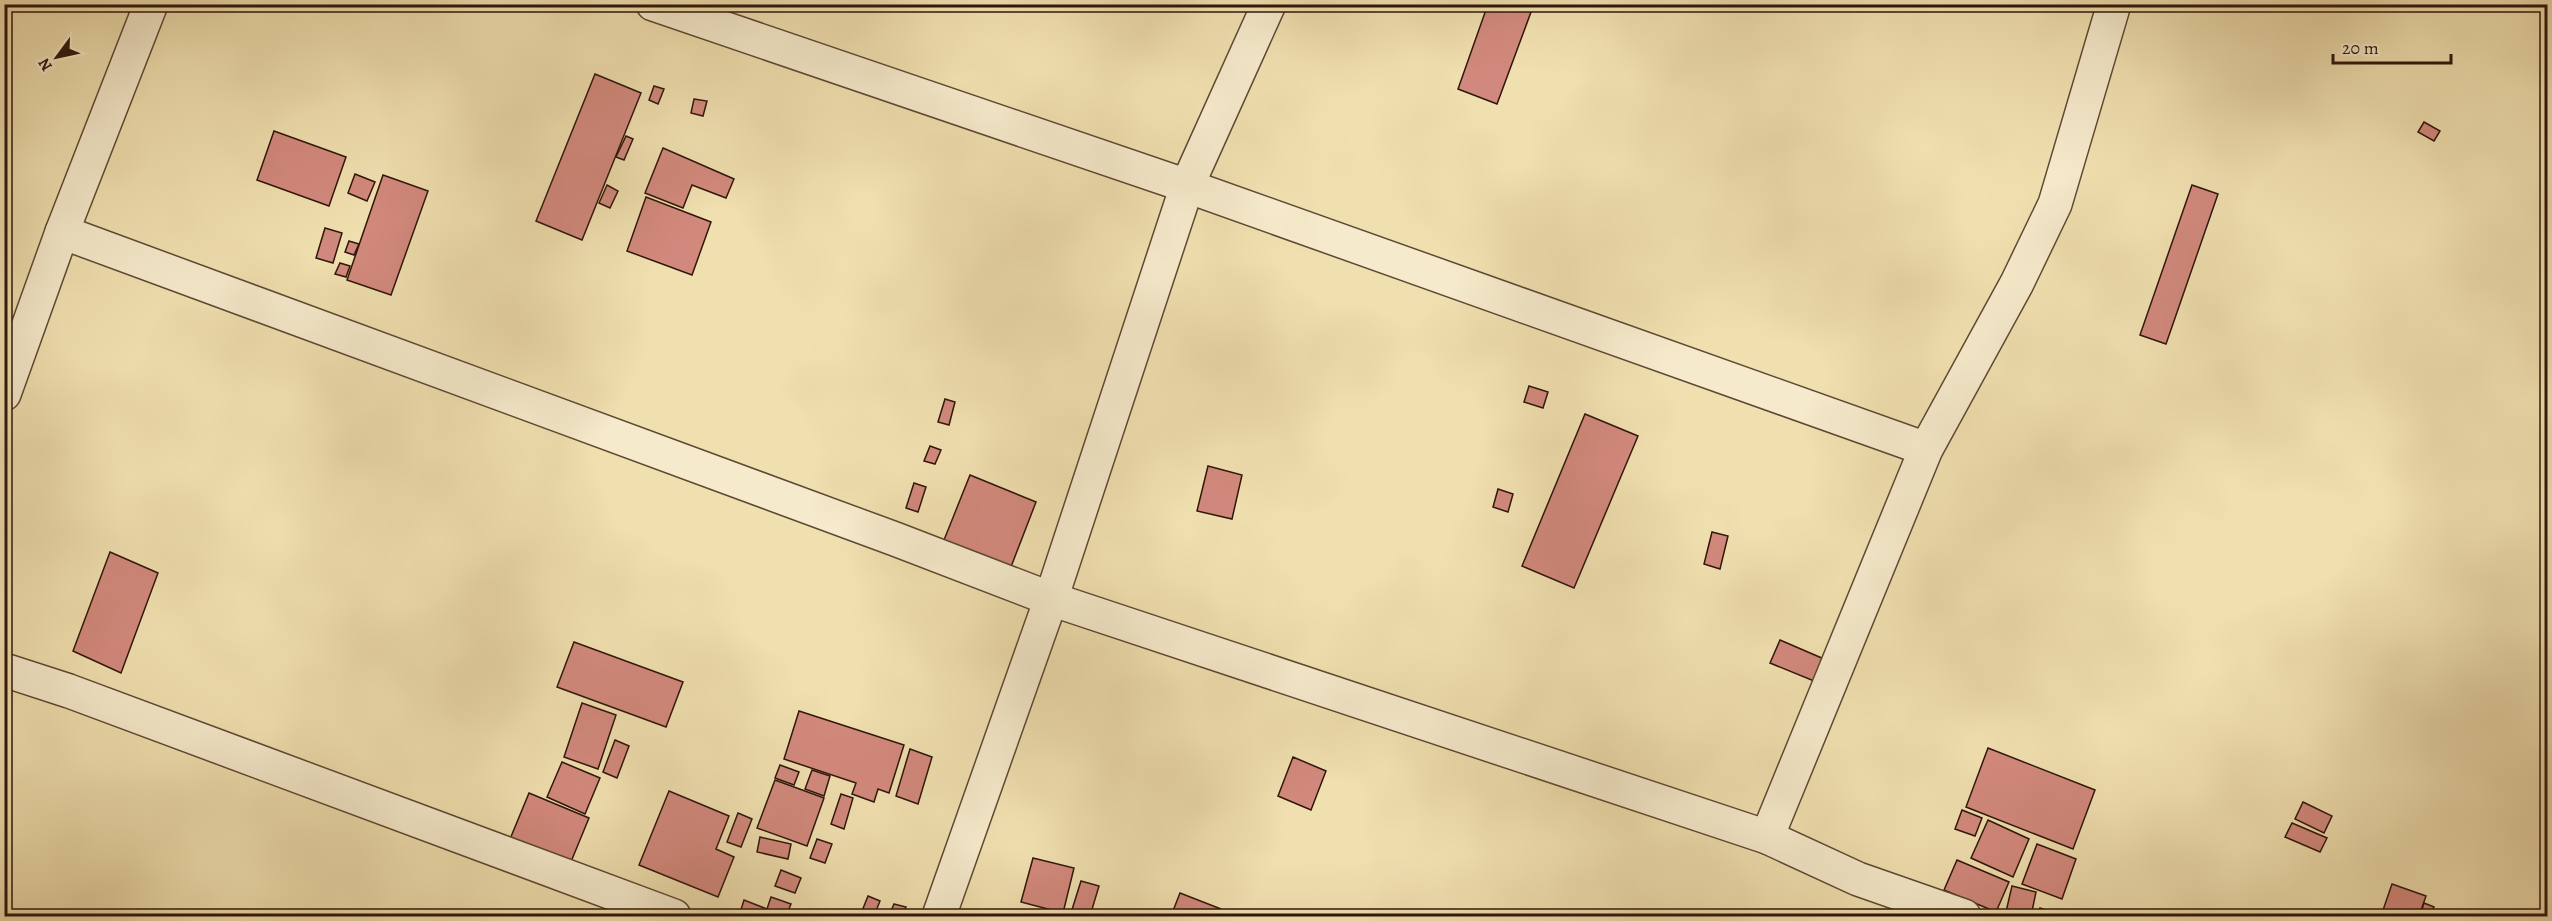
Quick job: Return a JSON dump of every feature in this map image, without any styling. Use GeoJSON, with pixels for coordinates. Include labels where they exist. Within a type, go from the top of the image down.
{"type":"FeatureCollection","features":[{"type":"Feature","properties":{"kind":"street"},"geometry":{"type":"LineString","coordinates":[[4,394],[62,232],[151,4]]}},
{"type":"Feature","properties":{"kind":"street"},"geometry":{"type":"LineString","coordinates":[[653,4],[1187,186],[1926,449]]}},
{"type":"Feature","properties":{"kind":"street"},"geometry":{"type":"LineString","coordinates":[[939,916],[1051,599],[1187,186],[1269,4]]}},
{"type":"Feature","properties":{"kind":"street"},"geometry":{"type":"LineString","coordinates":[[1767,837],[1926,449],[2018,283],[2055,204],[2114,4]]}},
{"type":"Feature","properties":{"kind":"street"},"geometry":{"type":"LineString","coordinates":[[62,232],[895,539],[1051,599],[1767,837],[1858,879],[1964,916]]}},
{"type":"Feature","properties":{"kind":"street"},"geometry":{"type":"LineString","coordinates":[[4,670],[69,691],[674,916]]}},
{"type":"Feature","properties":{"kind":"building"},"geometry":{"type":"Polygon","coordinates":[[[1488,4],[1534,4],[1497,104],[1458,89],[1488,4]]]}},
{"type":"Feature","properties":{"kind":"building"},"geometry":{"type":"Polygon","coordinates":[[[595,74],[641,93],[582,240],[536,221],[595,74]]]}},
{"type":"Feature","properties":{"kind":"building"},"geometry":{"type":"Polygon","coordinates":[[[654,86],[664,89],[658,104],[649,100],[654,86]]]}},
{"type":"Feature","properties":{"kind":"building"},"geometry":{"type":"Polygon","coordinates":[[[694,99],[707,101],[703,116],[691,113],[694,99]]]}},
{"type":"Feature","properties":{"kind":"building"},"geometry":{"type":"Polygon","coordinates":[[[2424,122],[2440,131],[2434,141],[2418,132],[2424,122]]]}},
{"type":"Feature","properties":{"kind":"building"},"geometry":{"type":"Polygon","coordinates":[[[274,131],[346,157],[329,206],[257,180],[274,131]]]}},
{"type":"Feature","properties":{"kind":"building"},"geometry":{"type":"Polygon","coordinates":[[[626,136],[633,139],[624,160],[616,157],[626,136]]]}},
{"type":"Feature","properties":{"kind":"building"},"geometry":{"type":"Polygon","coordinates":[[[663,148],[734,179],[726,198],[692,185],[683,208],[645,193],[663,148]]]}},
{"type":"Feature","properties":{"kind":"building"},"geometry":{"type":"Polygon","coordinates":[[[355,174],[375,182],[367,201],[348,193],[355,174]]]}},
{"type":"Feature","properties":{"kind":"building"},"geometry":{"type":"Polygon","coordinates":[[[383,175],[428,191],[391,295],[347,280],[383,175]]]}},
{"type":"Feature","properties":{"kind":"building"},"geometry":{"type":"Polygon","coordinates":[[[607,185],[618,191],[610,208],[599,203],[607,185]]]}},
{"type":"Feature","properties":{"kind":"building"},"geometry":{"type":"Polygon","coordinates":[[[2192,185],[2218,194],[2166,344],[2140,335],[2192,185]]]}},
{"type":"Feature","properties":{"kind":"building"},"geometry":{"type":"Polygon","coordinates":[[[646,197],[711,222],[692,275],[627,251],[646,197]]]}},
{"type":"Feature","properties":{"kind":"building"},"geometry":{"type":"Polygon","coordinates":[[[325,228],[342,233],[333,263],[316,258],[325,228]]]}},
{"type":"Feature","properties":{"kind":"building"},"geometry":{"type":"Polygon","coordinates":[[[349,241],[359,244],[354,255],[345,252],[349,241]]]}},
{"type":"Feature","properties":{"kind":"building"},"geometry":{"type":"Polygon","coordinates":[[[340,263],[350,266],[346,277],[335,274],[340,263]]]}},
{"type":"Feature","properties":{"kind":"building"},"geometry":{"type":"Polygon","coordinates":[[[1529,386],[1548,392],[1543,408],[1524,402],[1529,386]]]}},
{"type":"Feature","properties":{"kind":"building"},"geometry":{"type":"Polygon","coordinates":[[[945,399],[955,402],[949,425],[938,422],[945,399]]]}},
{"type":"Feature","properties":{"kind":"building"},"geometry":{"type":"Polygon","coordinates":[[[1585,414],[1638,436],[1574,588],[1522,566],[1585,414]]]}},
{"type":"Feature","properties":{"kind":"building"},"geometry":{"type":"Polygon","coordinates":[[[930,446],[941,450],[935,464],[924,461],[930,446]]]}},
{"type":"Feature","properties":{"kind":"building"},"geometry":{"type":"Polygon","coordinates":[[[1208,466],[1242,475],[1232,519],[1197,511],[1208,466]]]}},
{"type":"Feature","properties":{"kind":"building"},"geometry":{"type":"Polygon","coordinates":[[[970,475],[1036,502],[1009,572],[942,545],[970,475]]]}},
{"type":"Feature","properties":{"kind":"building"},"geometry":{"type":"Polygon","coordinates":[[[914,483],[926,487],[918,512],[906,508],[914,483]]]}},
{"type":"Feature","properties":{"kind":"building"},"geometry":{"type":"Polygon","coordinates":[[[1498,489],[1513,494],[1508,512],[1493,507],[1498,489]]]}},
{"type":"Feature","properties":{"kind":"building"},"geometry":{"type":"Polygon","coordinates":[[[1712,532],[1728,536],[1720,569],[1704,564],[1712,532]]]}},
{"type":"Feature","properties":{"kind":"building"},"geometry":{"type":"Polygon","coordinates":[[[110,552],[158,573],[121,673],[73,651],[110,552]]]}},
{"type":"Feature","properties":{"kind":"building"},"geometry":{"type":"Polygon","coordinates":[[[1780,640],[1824,659],[1814,681],[1770,663],[1780,640]]]}},
{"type":"Feature","properties":{"kind":"building"},"geometry":{"type":"Polygon","coordinates":[[[574,642],[683,682],[666,727],[557,687],[574,642]]]}},
{"type":"Feature","properties":{"kind":"building"},"geometry":{"type":"Polygon","coordinates":[[[582,703],[616,715],[598,769],[564,757],[582,703]]]}},
{"type":"Feature","properties":{"kind":"building"},"geometry":{"type":"Polygon","coordinates":[[[799,711],[904,745],[889,793],[878,789],[874,802],[852,794],[856,783],[784,759],[799,711]]]}},
{"type":"Feature","properties":{"kind":"building"},"geometry":{"type":"Polygon","coordinates":[[[615,740],[629,746],[617,778],[603,772],[615,740]]]}},
{"type":"Feature","properties":{"kind":"building"},"geometry":{"type":"Polygon","coordinates":[[[1988,748],[2095,790],[2073,849],[1966,807],[1988,748]]]}},
{"type":"Feature","properties":{"kind":"building"},"geometry":{"type":"Polygon","coordinates":[[[910,749],[932,757],[918,804],[896,796],[910,749]]]}},
{"type":"Feature","properties":{"kind":"building"},"geometry":{"type":"Polygon","coordinates":[[[1293,757],[1326,771],[1311,810],[1278,796],[1293,757]]]}},
{"type":"Feature","properties":{"kind":"building"},"geometry":{"type":"Polygon","coordinates":[[[562,762],[600,778],[585,814],[547,797],[562,762]]]}},
{"type":"Feature","properties":{"kind":"building"},"geometry":{"type":"Polygon","coordinates":[[[780,765],[799,772],[794,785],[775,778],[780,765]]]}},
{"type":"Feature","properties":{"kind":"building"},"geometry":{"type":"Polygon","coordinates":[[[812,770],[830,776],[824,796],[805,789],[812,770]]]}},
{"type":"Feature","properties":{"kind":"building"},"geometry":{"type":"Polygon","coordinates":[[[775,780],[824,798],[807,846],[757,828],[775,780]]]}},
{"type":"Feature","properties":{"kind":"building"},"geometry":{"type":"Polygon","coordinates":[[[669,791],[729,816],[716,849],[734,857],[718,897],[639,865],[669,791]]]}},
{"type":"Feature","properties":{"kind":"building"},"geometry":{"type":"Polygon","coordinates":[[[529,793],[589,818],[568,869],[508,844],[529,793]]]}},
{"type":"Feature","properties":{"kind":"building"},"geometry":{"type":"Polygon","coordinates":[[[841,794],[853,798],[844,829],[831,824],[841,794]]]}},
{"type":"Feature","properties":{"kind":"building"},"geometry":{"type":"Polygon","coordinates":[[[2303,802],[2332,816],[2324,833],[2295,819],[2303,802]]]}},
{"type":"Feature","properties":{"kind":"building"},"geometry":{"type":"Polygon","coordinates":[[[1962,810],[1982,818],[1975,836],[1955,829],[1962,810]]]}},
{"type":"Feature","properties":{"kind":"building"},"geometry":{"type":"Polygon","coordinates":[[[738,813],[752,819],[741,847],[727,842],[738,813]]]}},
{"type":"Feature","properties":{"kind":"building"},"geometry":{"type":"Polygon","coordinates":[[[1988,820],[2029,839],[2013,877],[1971,858],[1988,820]]]}},
{"type":"Feature","properties":{"kind":"building"},"geometry":{"type":"Polygon","coordinates":[[[2292,823],[2327,838],[2320,852],[2285,837],[2292,823]]]}},
{"type":"Feature","properties":{"kind":"building"},"geometry":{"type":"Polygon","coordinates":[[[760,837],[791,844],[788,859],[757,852],[760,837]]]}},
{"type":"Feature","properties":{"kind":"building"},"geometry":{"type":"Polygon","coordinates":[[[817,839],[832,844],[825,863],[810,858],[817,839]]]}},
{"type":"Feature","properties":{"kind":"building"},"geometry":{"type":"Polygon","coordinates":[[[2037,844],[2076,859],[2062,899],[2022,884],[2037,844]]]}},
{"type":"Feature","properties":{"kind":"building"},"geometry":{"type":"Polygon","coordinates":[[[1033,858],[1074,868],[1063,913],[1021,902],[1033,858]]]}},
{"type":"Feature","properties":{"kind":"building"},"geometry":{"type":"Polygon","coordinates":[[[1957,860],[2009,882],[1996,912],[1944,890],[1957,860]]]}},
{"type":"Feature","properties":{"kind":"building"},"geometry":{"type":"Polygon","coordinates":[[[781,870],[801,878],[795,893],[775,886],[781,870]]]}},
{"type":"Feature","properties":{"kind":"building"},"geometry":{"type":"Polygon","coordinates":[[[1081,881],[1099,886],[1090,916],[1070,916],[1081,881]]]}},
{"type":"Feature","properties":{"kind":"building"},"geometry":{"type":"Polygon","coordinates":[[[2392,884],[2426,896],[2419,916],[2381,916],[2392,884]]]}},
{"type":"Feature","properties":{"kind":"building"},"geometry":{"type":"Polygon","coordinates":[[[2012,886],[2036,892],[2031,916],[2005,916],[2012,886]]]}},
{"type":"Feature","properties":{"kind":"building"},"geometry":{"type":"Polygon","coordinates":[[[1180,893],[1221,909],[1219,916],[1171,916],[1180,893]]]}},
{"type":"Feature","properties":{"kind":"building"},"geometry":{"type":"Polygon","coordinates":[[[868,896],[880,901],[874,916],[860,916],[868,896]]]}},
{"type":"Feature","properties":{"kind":"building"},"geometry":{"type":"Polygon","coordinates":[[[771,897],[791,904],[786,916],[739,916],[744,900],[767,909],[771,897]]]}},
{"type":"Feature","properties":{"kind":"building"},"geometry":{"type":"Polygon","coordinates":[[[2424,903],[2434,907],[2430,916],[2420,916],[2424,903]]]}},
{"type":"Feature","properties":{"kind":"building"},"geometry":{"type":"Polygon","coordinates":[[[894,904],[906,907],[903,916],[889,916],[894,904]]]}},
{"type":"Feature","properties":{"kind":"building"},"geometry":{"type":"Polygon","coordinates":[[[2040,908],[2057,914],[2056,916],[2037,916],[2040,908]]]}}]}
